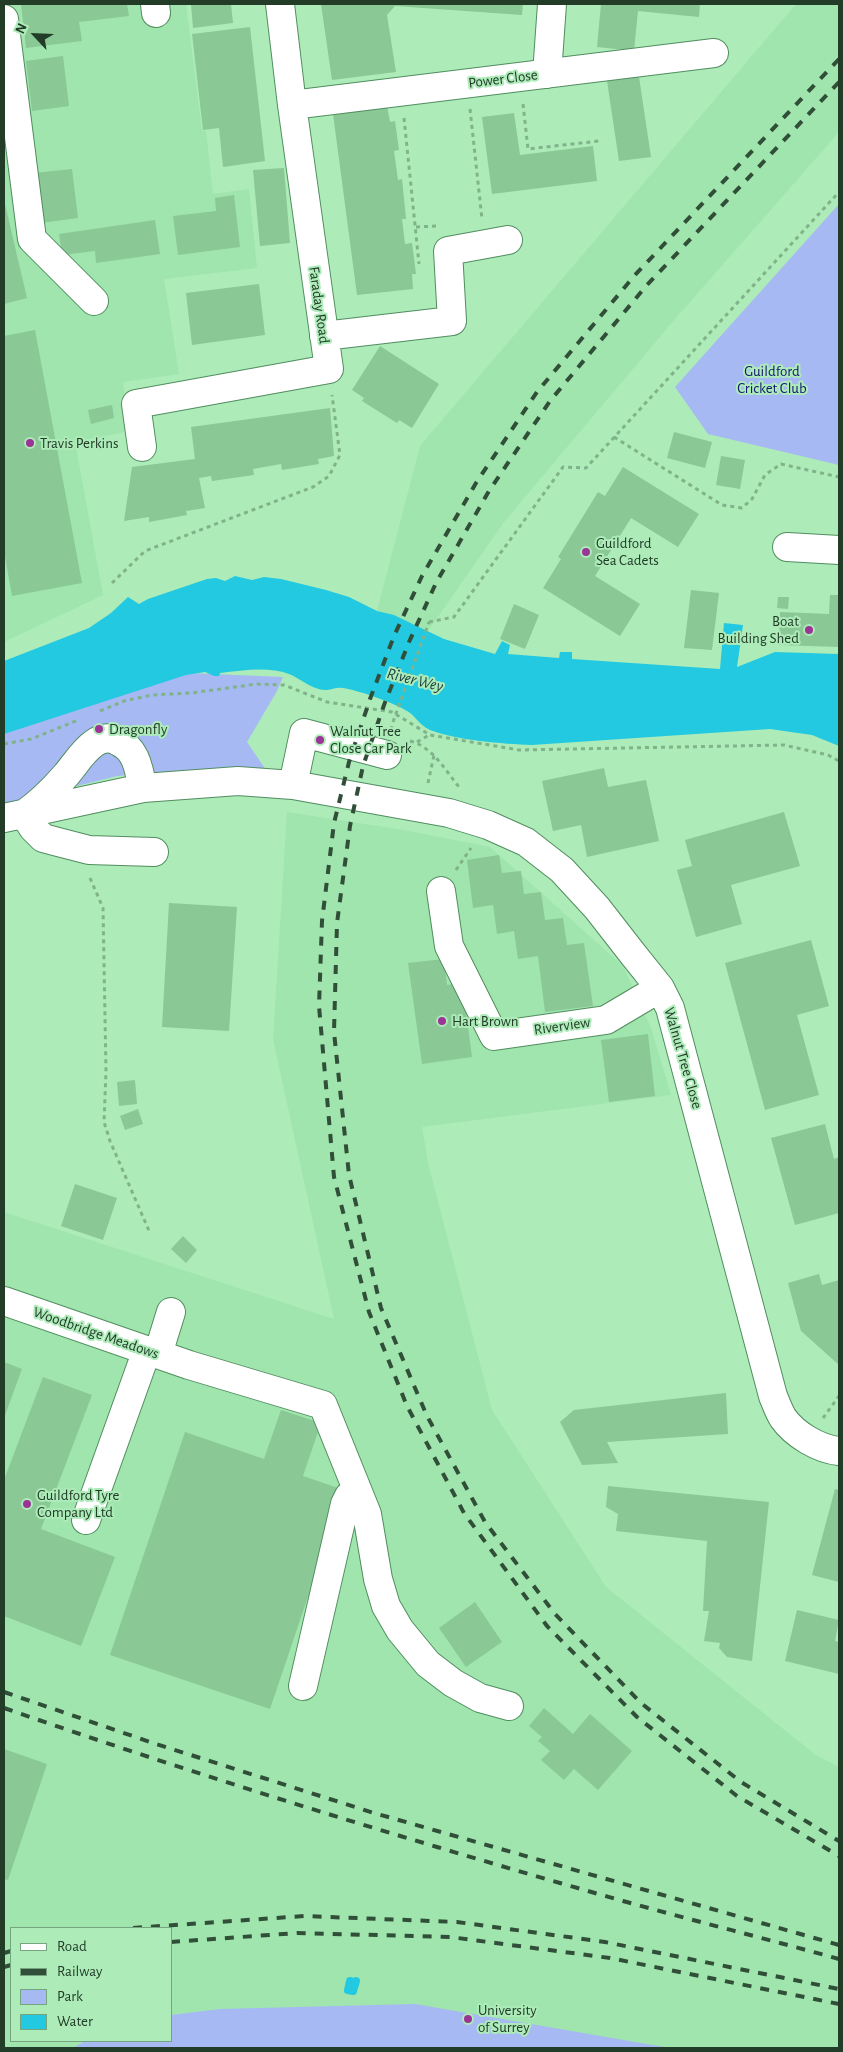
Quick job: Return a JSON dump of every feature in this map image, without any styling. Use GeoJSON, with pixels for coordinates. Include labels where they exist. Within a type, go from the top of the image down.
{"type":"FeatureCollection","features":[{"type":"Feature","properties":{"kind":"street","name":"Faraday Road"},"geometry":{"type":"LineString","coordinates":[[280,4],[292,105],[329,369]]}},
{"type":"Feature","properties":{"kind":"street"},"geometry":{"type":"LineString","coordinates":[[547,74],[552,4]]}},
{"type":"Feature","properties":{"kind":"street"},"geometry":{"type":"LineString","coordinates":[[4,19],[32,239],[94,301]]}},
{"type":"Feature","properties":{"kind":"street","name":"Power Close"},"geometry":{"type":"LineString","coordinates":[[292,105],[714,53]]}},
{"type":"Feature","properties":{"kind":"street"},"geometry":{"type":"LineString","coordinates":[[324,336],[452,321],[448,252],[508,240]]}},
{"type":"Feature","properties":{"kind":"street"},"geometry":{"type":"LineString","coordinates":[[142,447],[136,404],[329,369]]}},
{"type":"Feature","properties":{"kind":"street"},"geometry":{"type":"LineString","coordinates":[[787,547],[839,550]]}},
{"type":"Feature","properties":{"kind":"street"},"geometry":{"type":"LineString","coordinates":[[14,816],[143,788],[238,781],[293,784],[304,733],[387,755]]}},
{"type":"Feature","properties":{"kind":"street"},"geometry":{"type":"LineString","coordinates":[[14,816],[40,803],[86,749],[105,738],[117,740],[134,755],[143,788]]}},
{"type":"Feature","properties":{"kind":"street","name":"Walnut Tree Close"},"geometry":{"type":"LineString","coordinates":[[293,784],[364,799],[449,813],[488,825],[526,842],[562,870],[597,908],[660,988],[670,1008],[774,1396],[782,1416],[796,1432],[834,1450]]}},
{"type":"Feature","properties":{"kind":"street"},"geometry":{"type":"LineString","coordinates":[[14,816],[33,828],[43,838],[89,850],[154,852]]}},
{"type":"Feature","properties":{"kind":"street","name":"Riverview"},"geometry":{"type":"LineString","coordinates":[[441,891],[449,946],[494,1036],[606,1020],[660,988]]}},
{"type":"Feature","properties":{"kind":"street","name":"Woodbridge Meadows"},"geometry":{"type":"LineString","coordinates":[[4,1302],[189,1365],[323,1406],[357,1491]]}},
{"type":"Feature","properties":{"kind":"street"},"geometry":{"type":"LineString","coordinates":[[86,1520],[152,1352],[170,1312]]}},
{"type":"Feature","properties":{"kind":"street"},"geometry":{"type":"LineString","coordinates":[[303,1686],[345,1504],[349,1496],[357,1491],[366,1514],[378,1579],[386,1606],[400,1630],[428,1664],[453,1683],[480,1698],[508,1706]]}},
{"type":"Feature","properties":{"kind":"path"},"geometry":{"type":"LineString","coordinates":[[520,77],[528,149],[599,141]]}},
{"type":"Feature","properties":{"kind":"path"},"geometry":{"type":"LineString","coordinates":[[467,83],[482,221]]}},
{"type":"Feature","properties":{"kind":"path"},"geometry":{"type":"LineString","coordinates":[[402,91],[420,266]]}},
{"type":"Feature","properties":{"kind":"path"},"geometry":{"type":"LineString","coordinates":[[393,722],[429,622],[454,617],[563,467],[586,468],[839,192]]}},
{"type":"Feature","properties":{"kind":"path"},"geometry":{"type":"LineString","coordinates":[[416,227],[444,225]]}},
{"type":"Feature","properties":{"kind":"path"},"geometry":{"type":"LineString","coordinates":[[112,583],[145,552],[313,487],[329,476],[340,455],[329,369]]}},
{"type":"Feature","properties":{"kind":"path"},"geometry":{"type":"LineString","coordinates":[[614,438],[722,505],[742,508],[752,499],[765,475],[781,464],[839,477]]}},
{"type":"Feature","properties":{"kind":"path"},"geometry":{"type":"LineString","coordinates":[[96,712],[124,701],[152,696],[257,684],[284,685],[327,702],[392,712],[430,735],[519,750],[784,746],[828,755],[839,761]]}},
{"type":"Feature","properties":{"kind":"path"},"geometry":{"type":"LineString","coordinates":[[4,744],[32,739],[87,716]]}},
{"type":"Feature","properties":{"kind":"path"},"geometry":{"type":"LineString","coordinates":[[430,735],[417,742],[434,754]]}},
{"type":"Feature","properties":{"kind":"path"},"geometry":{"type":"LineString","coordinates":[[441,891],[488,825]]}},
{"type":"Feature","properties":{"kind":"path"},"geometry":{"type":"LineString","coordinates":[[88,874],[103,908],[106,1071],[104,1122],[110,1141],[150,1233]]}},
{"type":"Feature","properties":{"kind":"shaded area"},"geometry":{"type":"Polygon","coordinates":[[[4,4],[186,4],[202,131],[206,131],[213,194],[249,189],[257,268],[164,279],[179,374],[123,382],[130,431],[75,442],[103,595],[4,642],[4,4]]]}},
{"type":"Feature","properties":{"kind":"shaded area"},"geometry":{"type":"Polygon","coordinates":[[[796,4],[839,4],[839,132],[669,326],[504,522],[428,631],[394,615],[377,611],[420,446],[796,4]]]}},
{"type":"Feature","properties":{"kind":"shaded area"},"geometry":{"type":"Polygon","coordinates":[[[287,812],[403,830],[490,847],[623,966],[651,1028],[671,1095],[422,1127],[428,1163],[492,1410],[606,1587],[817,1756],[839,1767],[839,2048],[4,2048],[4,1212],[334,1319],[273,1039],[287,812]]]}},
{"type":"Feature","properties":{"kind":"green space","name":"Guildford Cricket Club"},"geometry":{"type":"Polygon","coordinates":[[[839,204],[839,465],[708,434],[675,387],[839,204]]]}},
{"type":"Feature","properties":{"kind":"green space"},"geometry":{"type":"Polygon","coordinates":[[[189,673],[283,677],[277,691],[247,742],[266,770],[189,770],[117,776],[4,804],[4,729],[189,673]]]}},
{"type":"Feature","properties":{"kind":"green space"},"geometry":{"type":"Polygon","coordinates":[[[415,2004],[670,2048],[73,2048],[83,2042],[172,2042],[172,2015],[220,2009],[415,2004]]]}},
{"type":"Feature","properties":{"kind":"water","name":"River Wey"},"geometry":{"type":"Polygon","coordinates":[[[235,576],[252,580],[264,577],[281,579],[326,590],[349,597],[377,611],[394,615],[444,639],[495,654],[502,641],[510,645],[508,654],[559,658],[560,652],[572,652],[572,659],[720,669],[724,623],[743,625],[737,667],[775,652],[839,654],[839,746],[812,735],[770,729],[532,745],[480,741],[430,730],[410,713],[385,700],[348,689],[322,690],[289,674],[272,670],[246,670],[220,673],[219,676],[205,672],[186,675],[4,734],[4,661],[89,628],[111,613],[128,597],[139,604],[148,599],[207,579],[216,578],[225,581],[235,576]]]}},
{"type":"Feature","properties":{"kind":"building"},"geometry":{"type":"Polygon","coordinates":[[[21,4],[127,4],[129,16],[79,22],[82,41],[26,48],[21,4]]]}},
{"type":"Feature","properties":{"kind":"building"},"geometry":{"type":"Polygon","coordinates":[[[191,4],[231,4],[233,23],[193,28],[191,4]]]}},
{"type":"Feature","properties":{"kind":"building"},"geometry":{"type":"Polygon","coordinates":[[[321,4],[523,4],[522,15],[395,6],[387,15],[396,72],[332,80],[321,4]]]}},
{"type":"Feature","properties":{"kind":"building"},"geometry":{"type":"Polygon","coordinates":[[[601,4],[700,4],[699,17],[638,11],[634,51],[597,47],[601,4]]]}},
{"type":"Feature","properties":{"kind":"building"},"geometry":{"type":"Polygon","coordinates":[[[250,27],[265,161],[223,167],[219,128],[203,130],[192,34],[250,27]]]}},
{"type":"Feature","properties":{"kind":"building"},"geometry":{"type":"Polygon","coordinates":[[[63,56],[69,106],[32,111],[26,61],[63,56]]]}},
{"type":"Feature","properties":{"kind":"building"},"geometry":{"type":"Polygon","coordinates":[[[639,77],[651,157],[619,161],[607,81],[639,77]]]}},
{"type":"Feature","properties":{"kind":"building"},"geometry":{"type":"Polygon","coordinates":[[[387,106],[390,122],[395,121],[399,150],[394,151],[398,180],[402,179],[406,219],[402,219],[405,244],[412,243],[416,274],[412,274],[413,289],[357,295],[333,114],[387,106]]]}},
{"type":"Feature","properties":{"kind":"building"},"geometry":{"type":"Polygon","coordinates":[[[514,113],[520,155],[593,146],[597,181],[492,194],[482,117],[514,113]]]}},
{"type":"Feature","properties":{"kind":"building"},"geometry":{"type":"Polygon","coordinates":[[[284,168],[290,243],[260,246],[253,170],[284,168]]]}},
{"type":"Feature","properties":{"kind":"building"},"geometry":{"type":"Polygon","coordinates":[[[72,169],[78,218],[41,223],[34,173],[72,169]]]}},
{"type":"Feature","properties":{"kind":"building"},"geometry":{"type":"Polygon","coordinates":[[[234,195],[240,247],[178,255],[173,216],[216,211],[215,198],[234,195]]]}},
{"type":"Feature","properties":{"kind":"building"},"geometry":{"type":"Polygon","coordinates":[[[4,200],[27,298],[4,304],[4,200]]]}},
{"type":"Feature","properties":{"kind":"building"},"geometry":{"type":"Polygon","coordinates":[[[155,220],[160,254],[96,263],[95,251],[62,255],[59,234],[155,220]]]}},
{"type":"Feature","properties":{"kind":"building"},"geometry":{"type":"Polygon","coordinates":[[[259,284],[265,335],[192,345],[186,293],[259,284]]]}},
{"type":"Feature","properties":{"kind":"building","name":"Travis Perkins"},"geometry":{"type":"Polygon","coordinates":[[[35,330],[82,583],[12,596],[4,551],[4,336],[35,330]]]}},
{"type":"Feature","properties":{"kind":"building"},"geometry":{"type":"Polygon","coordinates":[[[380,346],[439,384],[412,428],[399,420],[397,423],[362,401],[364,398],[352,390],[380,346]]]}},
{"type":"Feature","properties":{"kind":"building"},"geometry":{"type":"Polygon","coordinates":[[[112,405],[114,418],[91,424],[88,410],[112,405]]]}},
{"type":"Feature","properties":{"kind":"building"},"geometry":{"type":"Polygon","coordinates":[[[330,408],[334,456],[318,459],[319,464],[282,470],[281,464],[253,469],[254,475],[212,481],[211,476],[199,478],[205,508],[186,511],[187,515],[149,522],[149,517],[124,521],[132,467],[195,459],[191,427],[330,408]]]}},
{"type":"Feature","properties":{"kind":"building"},"geometry":{"type":"Polygon","coordinates":[[[674,432],[712,442],[705,468],[667,458],[674,432]]]}},
{"type":"Feature","properties":{"kind":"building"},"geometry":{"type":"Polygon","coordinates":[[[721,456],[745,460],[740,489],[716,485],[721,456]]]}},
{"type":"Feature","properties":{"kind":"building","name":"Guildford Sea Cadets"},"geometry":{"type":"Polygon","coordinates":[[[623,467],[699,514],[678,547],[631,518],[595,576],[640,604],[620,636],[543,588],[561,559],[558,557],[598,492],[605,496],[623,467]]]}},
{"type":"Feature","properties":{"kind":"building"},"geometry":{"type":"Polygon","coordinates":[[[691,590],[719,593],[712,650],[684,648],[691,590]]]}},
{"type":"Feature","properties":{"kind":"building","name":"Boat Building Shed"},"geometry":{"type":"Polygon","coordinates":[[[830,595],[839,595],[839,647],[779,645],[780,612],[829,614],[830,595]]]}},
{"type":"Feature","properties":{"kind":"building"},"geometry":{"type":"Polygon","coordinates":[[[778,597],[789,597],[788,609],[777,608],[778,597]]]}},
{"type":"Feature","properties":{"kind":"building"},"geometry":{"type":"Polygon","coordinates":[[[514,604],[539,615],[525,649],[500,639],[514,604]]]}},
{"type":"Feature","properties":{"kind":"building"},"geometry":{"type":"Polygon","coordinates":[[[604,768],[608,787],[646,780],[659,841],[587,857],[581,825],[553,831],[542,781],[604,768]]]}},
{"type":"Feature","properties":{"kind":"building"},"geometry":{"type":"Polygon","coordinates":[[[784,812],[800,866],[731,885],[742,924],[696,937],[677,870],[692,866],[685,840],[784,812]]]}},
{"type":"Feature","properties":{"kind":"building"},"geometry":{"type":"Polygon","coordinates":[[[499,855],[502,873],[521,871],[524,894],[541,892],[545,920],[563,918],[567,945],[584,943],[593,1006],[545,1012],[538,956],[518,959],[514,931],[497,934],[493,905],[473,908],[467,860],[499,855]]]}},
{"type":"Feature","properties":{"kind":"building"},"geometry":{"type":"Polygon","coordinates":[[[169,903],[237,907],[229,1031],[162,1027],[169,903]]]}},
{"type":"Feature","properties":{"kind":"building"},"geometry":{"type":"Polygon","coordinates":[[[811,940],[829,1006],[797,1015],[819,1095],[765,1110],[725,963],[811,940]]]}},
{"type":"Feature","properties":{"kind":"building","name":"Hart Brown"},"geometry":{"type":"Polygon","coordinates":[[[444,959],[447,985],[462,982],[472,1057],[422,1064],[408,963],[444,959]]]}},
{"type":"Feature","properties":{"kind":"building"},"geometry":{"type":"Polygon","coordinates":[[[648,1034],[655,1096],[609,1102],[601,1040],[648,1034]]]}},
{"type":"Feature","properties":{"kind":"building"},"geometry":{"type":"Polygon","coordinates":[[[135,1080],[137,1104],[119,1106],[117,1082],[135,1080]]]}},
{"type":"Feature","properties":{"kind":"building"},"geometry":{"type":"Polygon","coordinates":[[[138,1109],[143,1124],[125,1130],[120,1116],[138,1109]]]}},
{"type":"Feature","properties":{"kind":"building"},"geometry":{"type":"Polygon","coordinates":[[[825,1124],[834,1159],[839,1157],[839,1213],[795,1225],[771,1138],[825,1124]]]}},
{"type":"Feature","properties":{"kind":"building"},"geometry":{"type":"Polygon","coordinates":[[[75,1184],[117,1198],[103,1240],[61,1226],[75,1184]]]}},
{"type":"Feature","properties":{"kind":"building"},"geometry":{"type":"Polygon","coordinates":[[[183,1236],[197,1250],[186,1263],[171,1249],[183,1236]]]}},
{"type":"Feature","properties":{"kind":"building"},"geometry":{"type":"Polygon","coordinates":[[[819,1274],[822,1285],[839,1280],[839,1365],[801,1331],[788,1283],[819,1274]]]}},
{"type":"Feature","properties":{"kind":"building"},"geometry":{"type":"Polygon","coordinates":[[[4,1362],[22,1369],[4,1418],[4,1362]]]}},
{"type":"Feature","properties":{"kind":"building","name":"Guildford Tyre Company Ltd"},"geometry":{"type":"Polygon","coordinates":[[[43,1377],[92,1395],[41,1529],[115,1557],[81,1646],[4,1616],[4,1480],[43,1377]]]}},
{"type":"Feature","properties":{"kind":"building"},"geometry":{"type":"Polygon","coordinates":[[[726,1393],[728,1434],[607,1442],[618,1463],[582,1465],[560,1422],[574,1410],[726,1393]]]}},
{"type":"Feature","properties":{"kind":"building"},"geometry":{"type":"Polygon","coordinates":[[[281,1410],[321,1423],[303,1476],[344,1490],[270,1709],[110,1655],[185,1432],[264,1459],[281,1410]]]}},
{"type":"Feature","properties":{"kind":"building"},"geometry":{"type":"Polygon","coordinates":[[[608,1486],[769,1502],[752,1661],[727,1657],[719,1648],[720,1643],[704,1641],[709,1611],[703,1611],[707,1541],[616,1531],[618,1514],[606,1507],[608,1486]]]}},
{"type":"Feature","properties":{"kind":"building"},"geometry":{"type":"Polygon","coordinates":[[[835,1489],[839,1490],[839,1582],[812,1575],[835,1489]]]}},
{"type":"Feature","properties":{"kind":"building"},"geometry":{"type":"Polygon","coordinates":[[[475,1602],[502,1642],[466,1667],[439,1628],[475,1602]]]}},
{"type":"Feature","properties":{"kind":"building"},"geometry":{"type":"Polygon","coordinates":[[[797,1610],[839,1620],[835,1641],[839,1642],[839,1674],[785,1661],[797,1610]]]}},
{"type":"Feature","properties":{"kind":"building"},"geometry":{"type":"Polygon","coordinates":[[[544,1708],[573,1734],[590,1714],[632,1751],[598,1790],[574,1769],[564,1780],[541,1760],[550,1751],[538,1741],[542,1737],[529,1726],[544,1708]]]}},
{"type":"Feature","properties":{"kind":"building"},"geometry":{"type":"Polygon","coordinates":[[[4,1749],[47,1764],[8,1880],[4,1879],[4,1749]]]}},
{"type":"Feature","properties":{"kind":"waterway"},"geometry":{"type":"LineString","coordinates":[[350,1981],[348,1990],[353,1991],[356,1981]]}},
{"type":"Feature","properties":{"kind":"railway"},"geometry":{"type":"LineString","coordinates":[[839,59],[635,275],[537,392],[476,483],[422,576],[394,636],[370,699],[349,762],[334,823],[322,921],[319,1006],[334,1177],[369,1312],[407,1406],[464,1513],[547,1626],[637,1717],[737,1796],[839,1856]]}},
{"type":"Feature","properties":{"kind":"railway"},"geometry":{"type":"LineString","coordinates":[[839,82],[647,285],[550,401],[489,491],[436,583],[409,642],[384,705],[363,766],[350,826],[337,923],[334,1032],[349,1175],[381,1308],[427,1416],[485,1522],[555,1614],[641,1703],[741,1782],[839,1841]]}},
{"type":"Feature","properties":{"kind":"railway"},"geometry":{"type":"LineString","coordinates":[[4,1692],[156,1744],[374,1813],[839,1945]]}},
{"type":"Feature","properties":{"kind":"railway"},"geometry":{"type":"LineString","coordinates":[[4,1708],[235,1785],[390,1833],[623,1901],[839,1959]]}},
{"type":"Feature","properties":{"kind":"railway"},"geometry":{"type":"LineString","coordinates":[[147,1927],[304,1916],[457,1922],[605,1942],[839,1989]]}},
{"type":"Feature","properties":{"kind":"railway"},"geometry":{"type":"LineString","coordinates":[[172,1942],[297,1933],[450,1937],[610,1958],[839,2004]]}},
{"type":"Feature","properties":{"kind":"railway"},"geometry":{"type":"LineString","coordinates":[[4,1953],[10,1951]]}},
{"type":"Feature","properties":{"kind":"railway"},"geometry":{"type":"LineString","coordinates":[[4,1967],[10,1965]]}},
{"type":"Feature","properties":{"kind":"place","name":"Travis Perkins"},"geometry":{"type":"Point","coordinates":[30,443]}},
{"type":"Feature","properties":{"kind":"place","name":"Guildford Sea Cadets"},"geometry":{"type":"Point","coordinates":[586,552]}},
{"type":"Feature","properties":{"kind":"place","name":"Boat Building Shed"},"geometry":{"type":"Point","coordinates":[809,630]}},
{"type":"Feature","properties":{"kind":"place","name":"Dragonfly"},"geometry":{"type":"Point","coordinates":[99,729]}},
{"type":"Feature","properties":{"kind":"place","name":"Walnut Tree Close Car Park"},"geometry":{"type":"Point","coordinates":[320,740]}},
{"type":"Feature","properties":{"kind":"place","name":"Hart Brown"},"geometry":{"type":"Point","coordinates":[442,1021]}},
{"type":"Feature","properties":{"kind":"place","name":"Guildford Tyre Company Ltd"},"geometry":{"type":"Point","coordinates":[27,1504]}},
{"type":"Feature","properties":{"kind":"place","name":"University of Surrey"},"geometry":{"type":"Point","coordinates":[468,2019]}}]}
